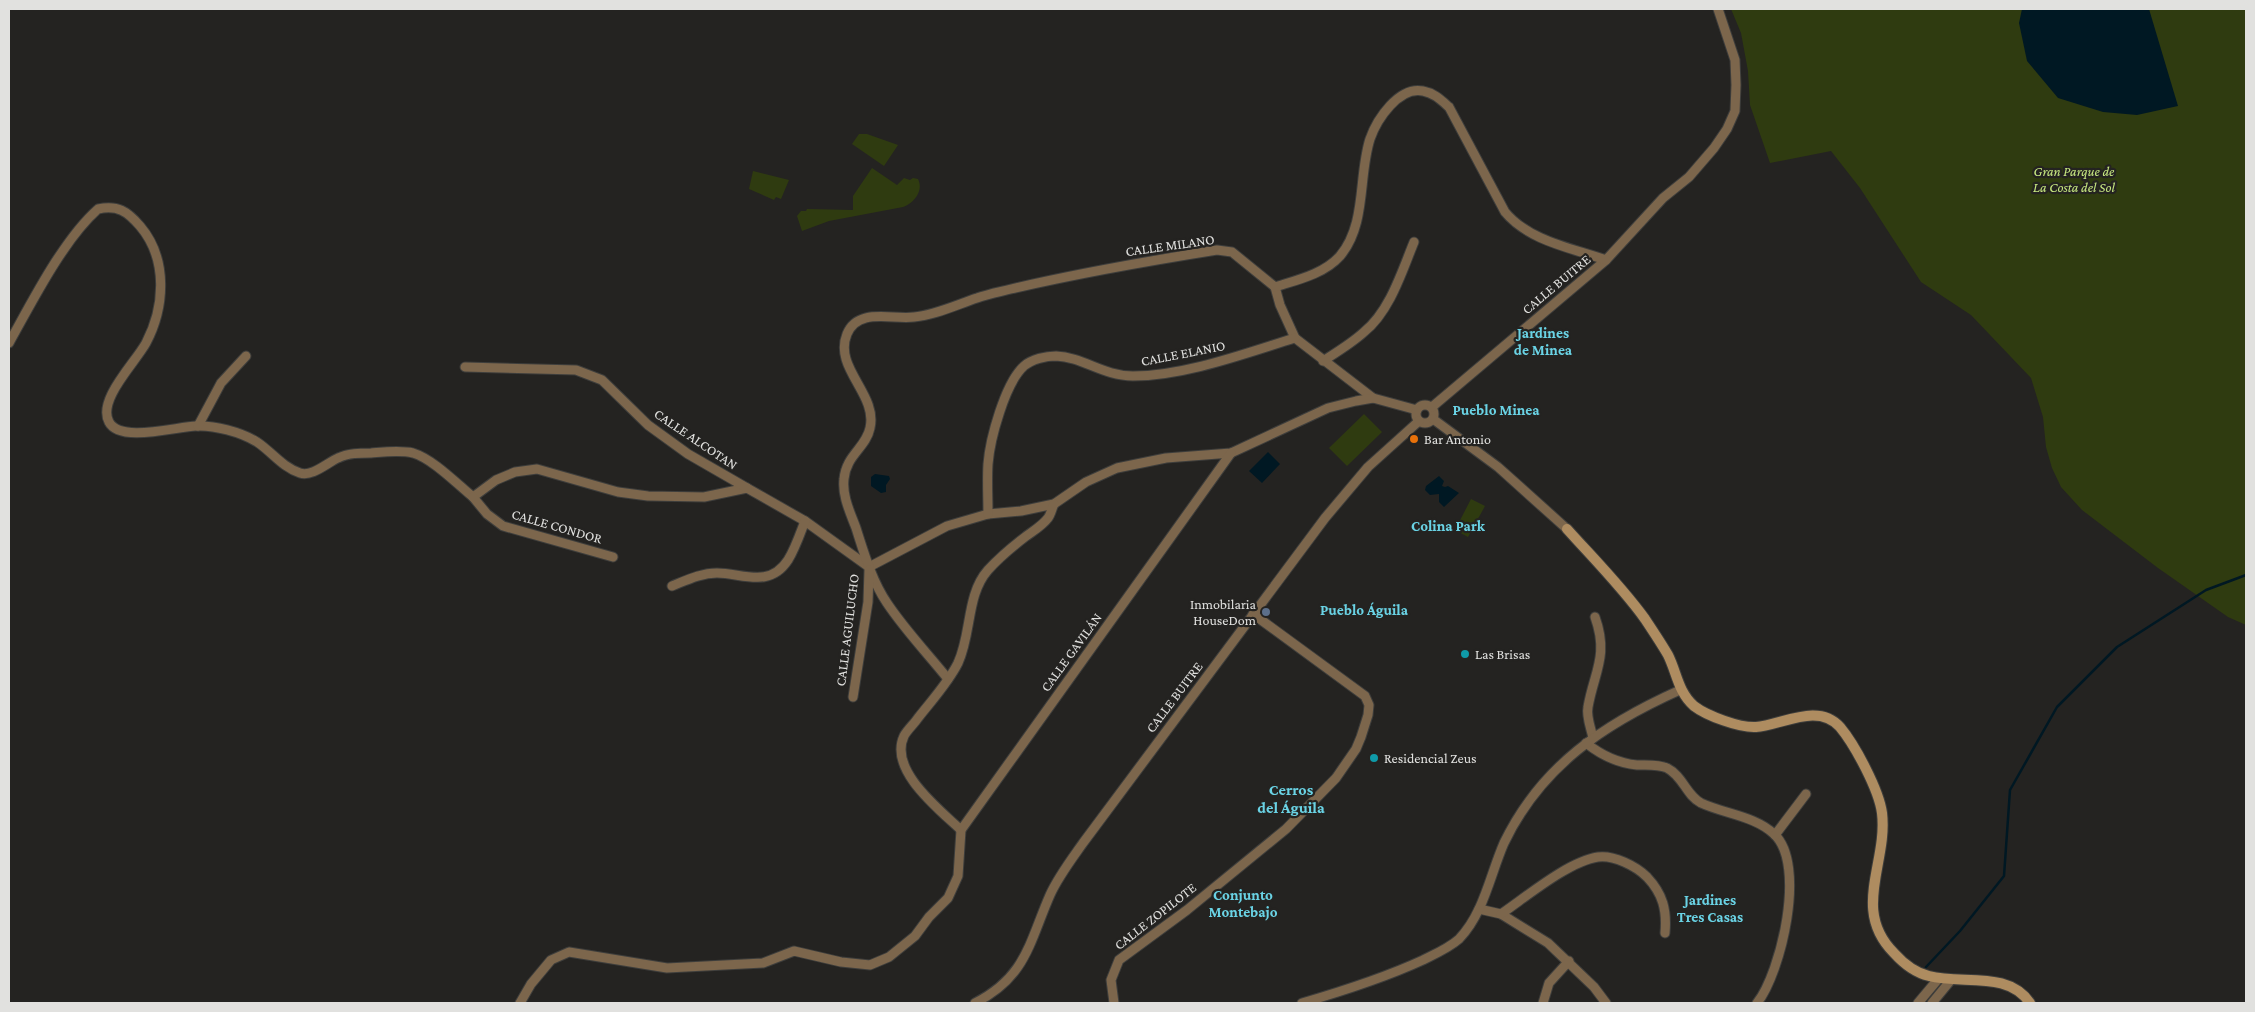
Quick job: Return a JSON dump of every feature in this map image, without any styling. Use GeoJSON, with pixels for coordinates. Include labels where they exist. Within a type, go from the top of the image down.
{"type":"FeatureCollection","features":[{"type":"Feature","properties":{"kind":"street","name":"CALLE BUITRE"},"geometry":{"type":"LineString","coordinates":[[1432,407],[1606,260],[1663,198],[1689,177],[1714,148],[1727,129],[1734,111],[1735,60],[1718,9]]}},
{"type":"Feature","properties":{"kind":"street"},"geometry":{"type":"LineString","coordinates":[[1417,410],[1374,398],[1295,338],[1280,305],[1275,288],[1308,276],[1328,266],[1340,255],[1349,240],[1357,217],[1371,137],[1387,110],[1398,99],[1411,92],[1422,91],[1436,96],[1449,107],[1502,206],[1515,224],[1527,232],[1606,260]]}},
{"type":"Feature","properties":{"kind":"street"},"geometry":{"type":"LineString","coordinates":[[9,342],[60,256],[86,222],[98,209],[119,208],[130,214],[152,245],[159,264],[161,287],[158,310],[149,336],[109,399],[106,410],[109,422],[116,430],[129,434],[198,426],[222,383],[246,356]]}},
{"type":"Feature","properties":{"kind":"street"},"geometry":{"type":"LineString","coordinates":[[1323,361],[1366,331],[1381,311],[1396,284],[1414,242]]}},
{"type":"Feature","properties":{"kind":"street","name":"CALLE MILANO"},"geometry":{"type":"LineString","coordinates":[[869,568],[844,494],[844,480],[849,460],[870,432],[872,421],[868,400],[849,368],[844,345],[847,333],[854,324],[866,317],[905,318],[923,316],[979,297],[1068,275],[1217,250],[1232,252],[1275,288]]}},
{"type":"Feature","properties":{"kind":"street","name":"CALLE ELANIO"},"geometry":{"type":"LineString","coordinates":[[988,514],[988,463],[994,436],[1006,396],[1015,376],[1025,365],[1038,358],[1057,356],[1076,360],[1106,373],[1141,375],[1167,372],[1228,359],[1295,338]]}},
{"type":"Feature","properties":{"kind":"street","name":"CALLE ALCOTAN"},"geometry":{"type":"LineString","coordinates":[[465,367],[576,370],[602,380],[648,425],[688,454],[805,521],[869,568]]}},
{"type":"Feature","properties":{"kind":"street"},"geometry":{"type":"LineString","coordinates":[[948,679],[887,603],[869,568],[947,526],[988,514],[1021,511],[1054,504],[1086,482],[1117,468],[1166,458],[1231,453],[1328,408],[1374,398]]}},
{"type":"Feature","properties":{"kind":"street"},"geometry":{"type":"LineString","coordinates":[[1424,405],[1432,407],[1433,419],[1428,422],[1419,421],[1416,416],[1417,410],[1424,405]]}},
{"type":"Feature","properties":{"kind":"street"},"geometry":{"type":"LineString","coordinates":[[1433,419],[1498,467],[1567,529],[1625,593],[1646,620],[1668,656],[1680,690],[1695,706],[1726,722],[1754,727],[1809,715],[1826,717],[1839,726],[1872,781],[1882,813],[1882,842],[1872,899],[1872,912],[1877,926],[1892,952],[1915,971],[1951,980],[1987,981],[2003,985],[2015,989],[2030,1003]]}},
{"type":"Feature","properties":{"kind":"street","name":"CALLE BUITRE"},"geometry":{"type":"LineString","coordinates":[[975,1003],[1004,985],[1015,972],[1029,949],[1050,895],[1064,870],[1253,614],[1350,487],[1368,467],[1419,421]]}},
{"type":"Feature","properties":{"kind":"street","name":"CALLE CONDOR"},"geometry":{"type":"LineString","coordinates":[[198,426],[231,431],[257,442],[288,468],[302,474],[315,471],[340,457],[355,454],[412,453],[425,458],[474,497],[488,514],[503,526],[613,557]]}},
{"type":"Feature","properties":{"kind":"street","name":"CALLE GAVILÁN"},"geometry":{"type":"LineString","coordinates":[[961,830],[1231,453]]}},
{"type":"Feature","properties":{"kind":"street"},"geometry":{"type":"LineString","coordinates":[[474,497],[496,480],[515,472],[537,469],[618,492],[648,496],[704,497],[747,488]]}},
{"type":"Feature","properties":{"kind":"street"},"geometry":{"type":"LineString","coordinates":[[520,1003],[531,984],[550,960],[569,952],[667,968],[763,963],[794,951],[841,962],[870,965],[889,957],[915,936],[928,917],[948,898],[958,876],[961,830],[935,806],[907,774],[901,748],[904,736],[948,679],[958,662],[977,588],[987,572],[1004,554],[1042,525],[1050,516],[1054,504]]}},
{"type":"Feature","properties":{"kind":"street"},"geometry":{"type":"LineString","coordinates":[[672,586],[699,575],[716,573],[747,578],[764,577],[778,570],[787,561],[805,521]]}},
{"type":"Feature","properties":{"kind":"street","name":"CALLE AGUILUCHO"},"geometry":{"type":"LineString","coordinates":[[853,697],[868,602],[869,568]]}},
{"type":"Feature","properties":{"kind":"street","name":"CALLE ZOPILOTE"},"geometry":{"type":"LineString","coordinates":[[1114,1003],[1111,980],[1120,960],[1187,910],[1286,829],[1336,778],[1356,749],[1361,737],[1369,705],[1365,696],[1253,614]]}},
{"type":"Feature","properties":{"kind":"street"},"geometry":{"type":"LineString","coordinates":[[1595,617],[1600,632],[1601,651],[1598,673],[1588,707],[1589,740],[1601,754],[1617,761],[1666,768],[1676,774],[1689,793],[1700,802],[1764,827],[1776,835],[1781,844],[1786,861],[1790,901],[1785,931],[1776,965],[1765,993],[1757,1003]]}},
{"type":"Feature","properties":{"kind":"street"},"geometry":{"type":"LineString","coordinates":[[1302,1003],[1364,984],[1441,951],[1458,939],[1479,909],[1505,843],[1538,788],[1561,763],[1589,740],[1626,717],[1680,690]]}},
{"type":"Feature","properties":{"kind":"street"},"geometry":{"type":"LineString","coordinates":[[1776,835],[1806,794]]}},
{"type":"Feature","properties":{"kind":"street"},"geometry":{"type":"LineString","coordinates":[[1502,914],[1557,875],[1598,857],[1628,864],[1644,874],[1657,888],[1664,902],[1667,917],[1665,933]]}},
{"type":"Feature","properties":{"kind":"street"},"geometry":{"type":"LineString","coordinates":[[1479,909],[1502,914],[1548,943],[1569,962],[1606,1003]]}},
{"type":"Feature","properties":{"kind":"street"},"geometry":{"type":"LineString","coordinates":[[1543,1003],[1549,983],[1569,962]]}},
{"type":"Feature","properties":{"kind":"street"},"geometry":{"type":"LineString","coordinates":[[1918,1003],[1939,978]]}},
{"type":"Feature","properties":{"kind":"street"},"geometry":{"type":"LineString","coordinates":[[1932,1003],[1951,980]]}},
{"type":"Feature","properties":{"kind":"green space","name":"Gran Parque de La Costa del Sol"},"geometry":{"type":"Polygon","coordinates":[[[1731,9],[2246,9],[2246,625],[2228,617],[2158,568],[2082,510],[2061,487],[2052,468],[2046,447],[2043,417],[2031,378],[1971,315],[1921,282],[1860,188],[1831,151],[1770,163],[1750,105],[1748,71],[1741,33],[1731,9]]]}},
{"type":"Feature","properties":{"kind":"green space"},"geometry":{"type":"Polygon","coordinates":[[[859,134],[867,134],[898,145],[884,166],[852,144],[859,134]]]}},
{"type":"Feature","properties":{"kind":"green space"},"geometry":{"type":"Polygon","coordinates":[[[872,168],[897,185],[904,178],[910,180],[913,178],[918,179],[920,188],[917,196],[911,203],[903,207],[829,221],[802,231],[797,216],[801,211],[806,211],[807,209],[853,210],[853,196],[872,168]]]}},
{"type":"Feature","properties":{"kind":"green space"},"geometry":{"type":"Polygon","coordinates":[[[753,171],[789,180],[781,199],[776,197],[774,200],[749,189],[753,171]]]}},
{"type":"Feature","properties":{"kind":"green space"},"geometry":{"type":"Polygon","coordinates":[[[1364,414],[1382,432],[1347,466],[1329,448],[1364,414]]]}},
{"type":"Feature","properties":{"kind":"green space"},"geometry":{"type":"Polygon","coordinates":[[[1471,499],[1485,506],[1468,537],[1455,530],[1471,499]]]}},
{"type":"Feature","properties":{"kind":"water"},"geometry":{"type":"Polygon","coordinates":[[[2022,9],[2149,9],[2178,106],[2137,115],[2103,112],[2058,98],[2027,61],[2019,23],[2022,9]]]}},
{"type":"Feature","properties":{"kind":"water"},"geometry":{"type":"Polygon","coordinates":[[[1268,452],[1280,464],[1262,483],[1249,471],[1268,452]]]}},
{"type":"Feature","properties":{"kind":"water"},"geometry":{"type":"Polygon","coordinates":[[[875,474],[889,476],[890,479],[886,485],[886,492],[881,493],[871,486],[871,477],[875,474]]]}},
{"type":"Feature","properties":{"kind":"water"},"geometry":{"type":"Polygon","coordinates":[[[1439,476],[1444,481],[1442,486],[1448,486],[1459,493],[1444,507],[1439,502],[1439,494],[1430,495],[1425,490],[1426,486],[1439,476]]]}},
{"type":"Feature","properties":{"kind":"waterway"},"geometry":{"type":"LineString","coordinates":[[1926,967],[1960,931],[2004,876],[2010,790],[2057,707],[2117,647],[2206,590],[2246,575]]}},
{"type":"Feature","properties":{"kind":"place","name":"Bar Antonio"},"geometry":{"type":"Point","coordinates":[1414,439]}},
{"type":"Feature","properties":{"kind":"place","name":"Inmobilaria HouseDom"},"geometry":{"type":"Point","coordinates":[1266,612]}},
{"type":"Feature","properties":{"kind":"place","name":"Las Brisas"},"geometry":{"type":"Point","coordinates":[1465,654]}},
{"type":"Feature","properties":{"kind":"place","name":"Residencial Zeus"},"geometry":{"type":"Point","coordinates":[1374,758]}},
{"type":"Feature","properties":{"kind":"district","name":"Jardines de Minea"},"geometry":{"type":"Point","coordinates":[1543,342]}},
{"type":"Feature","properties":{"kind":"district","name":"Pueblo Minea"},"geometry":{"type":"Point","coordinates":[1496,410]}},
{"type":"Feature","properties":{"kind":"district","name":"Colina Park"},"geometry":{"type":"Point","coordinates":[1448,526]}},
{"type":"Feature","properties":{"kind":"district","name":"Pueblo Águila"},"geometry":{"type":"Point","coordinates":[1364,610]}},
{"type":"Feature","properties":{"kind":"district","name":"Cerros del Águila"},"geometry":{"type":"Point","coordinates":[1291,798]}},
{"type":"Feature","properties":{"kind":"district","name":"Conjunto Montebajo"},"geometry":{"type":"Point","coordinates":[1243,904]}},
{"type":"Feature","properties":{"kind":"district","name":"Jardines Tres Casas"},"geometry":{"type":"Point","coordinates":[1710,908]}}]}
